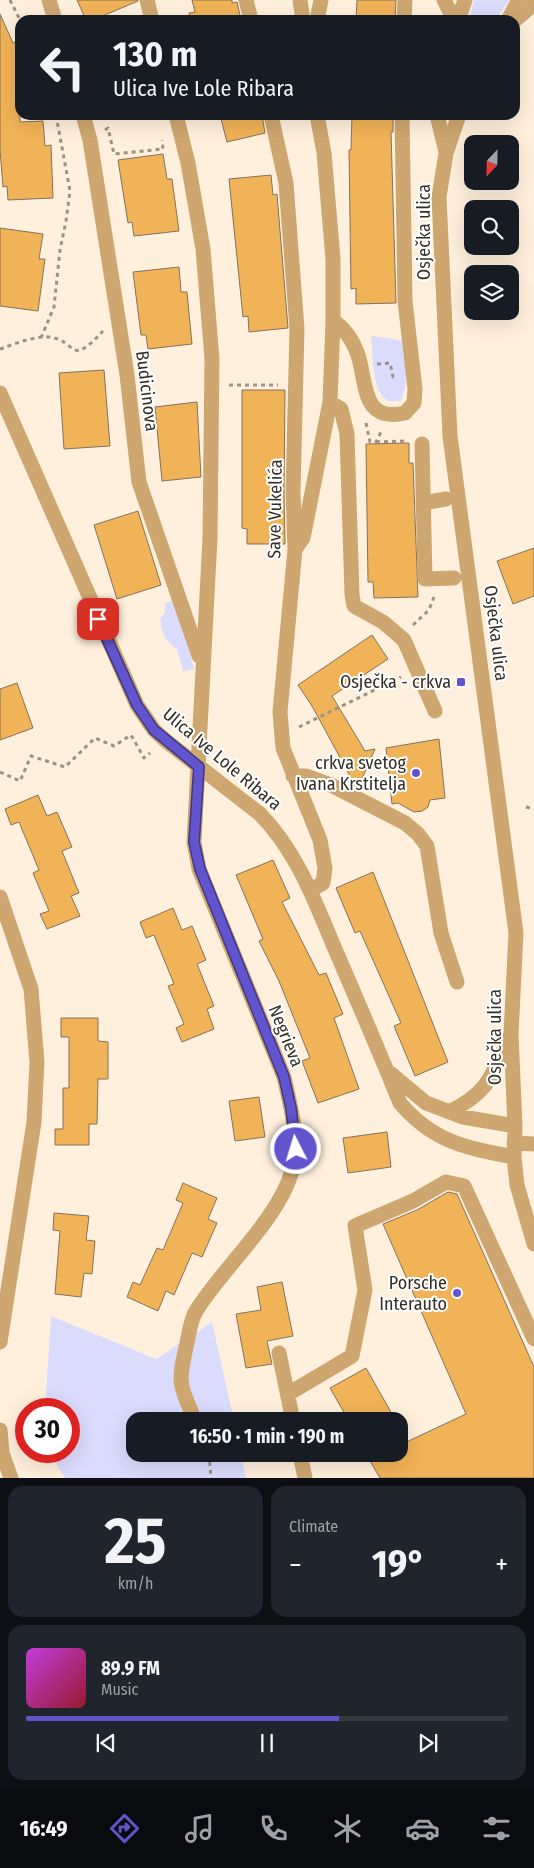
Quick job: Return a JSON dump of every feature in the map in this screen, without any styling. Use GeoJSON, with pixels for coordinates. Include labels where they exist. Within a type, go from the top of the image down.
{"type":"FeatureCollection","features":[{"type":"Feature","properties":{"kind":"street"},"geometry":{"type":"LineString","coordinates":[[49,0],[54,15]]}},
{"type":"Feature","properties":{"kind":"street"},"geometry":{"type":"LineString","coordinates":[[147,0],[151,15]]}},
{"type":"Feature","properties":{"kind":"street"},"geometry":{"type":"LineString","coordinates":[[246,0],[249,15]]}},
{"type":"Feature","properties":{"kind":"street"},"geometry":{"type":"LineString","coordinates":[[300,0],[302,15]]}},
{"type":"Feature","properties":{"kind":"street"},"geometry":{"type":"LineString","coordinates":[[318,15],[321,0]]}},
{"type":"Feature","properties":{"kind":"street"},"geometry":{"type":"LineString","coordinates":[[404,15],[405,0]]}},
{"type":"Feature","properties":{"kind":"street"},"geometry":{"type":"LineString","coordinates":[[444,0],[452,15]]}},
{"type":"Feature","properties":{"kind":"street"},"geometry":{"type":"LineString","coordinates":[[460,15],[465,0]]}},
{"type":"Feature","properties":{"kind":"street"},"geometry":{"type":"LineString","coordinates":[[511,15],[519,0]]}},
{"type":"Feature","properties":{"kind":"street"},"geometry":{"type":"LineString","coordinates":[[520,16],[534,4]]}},
{"type":"Feature","properties":{"kind":"street","name":"Budicinova"},"geometry":{"type":"LineString","coordinates":[[84,120],[90,140],[127,375],[139,482],[202,664]]}},
{"type":"Feature","properties":{"kind":"street","name":"Negrieva"},"geometry":{"type":"LineString","coordinates":[[177,120],[188,162],[203,249],[212,359],[210,538],[194,842],[200,869],[284,1077],[291,1108],[296,1149],[287,1187],[268,1216],[195,1312],[179,1377],[182,1392],[192,1412]]}},
{"type":"Feature","properties":{"kind":"street","name":"Save Vukelića"},"geometry":{"type":"LineString","coordinates":[[272,120],[286,183],[297,329],[293,492],[295,549],[280,712],[283,748],[320,840],[325,868],[323,883],[311,890]]}},
{"type":"Feature","properties":{"kind":"street"},"geometry":{"type":"LineString","coordinates":[[295,549],[303,538],[330,402],[333,259],[324,152],[318,120]]}},
{"type":"Feature","properties":{"kind":"street"},"geometry":{"type":"LineString","coordinates":[[333,321],[342,327],[350,337],[370,404],[376,410],[387,415],[405,413],[414,403],[415,380],[405,302],[402,120]]}},
{"type":"Feature","properties":{"kind":"street"},"geometry":{"type":"LineString","coordinates":[[438,120],[446,153]]}},
{"type":"Feature","properties":{"kind":"street","name":"Osječka ulica"},"geometry":{"type":"LineString","coordinates":[[457,120],[446,153],[439,197],[450,436],[516,933],[511,1034],[515,1126],[514,1150],[521,1200],[534,1244]]}},
{"type":"Feature","properties":{"kind":"street","name":"Ulica Ive Lole Ribara"},"geometry":{"type":"LineString","coordinates":[[0,393],[137,705],[154,730],[246,802],[274,828],[293,855],[311,890],[400,1103],[416,1121],[438,1136],[462,1146],[514,1150],[534,1144]]}},
{"type":"Feature","properties":{"kind":"street"},"geometry":{"type":"LineString","coordinates":[[330,402],[341,409],[347,434],[352,595],[354,606],[383,622],[404,640],[435,711]]}},
{"type":"Feature","properties":{"kind":"street"},"geometry":{"type":"LineString","coordinates":[[416,442],[423,502],[425,579],[454,578]]}},
{"type":"Feature","properties":{"kind":"street"},"geometry":{"type":"LineString","coordinates":[[423,502],[446,500]]}},
{"type":"Feature","properties":{"kind":"street"},"geometry":{"type":"LineString","coordinates":[[293,776],[306,776],[332,785],[405,823],[418,834],[427,846],[441,933],[456,982]]}},
{"type":"Feature","properties":{"kind":"street"},"geometry":{"type":"LineString","coordinates":[[0,897],[31,989],[38,1062],[34,1122],[0,1342]]}},
{"type":"Feature","properties":{"kind":"street"},"geometry":{"type":"LineString","coordinates":[[449,1112],[470,1101],[481,1092],[511,1034]]}},
{"type":"Feature","properties":{"kind":"street","name":"Ulica Ive Lole Ribara"},"geometry":{"type":"LineString","coordinates":[[387,1070],[426,1103],[463,1117],[515,1126]]}},
{"type":"Feature","properties":{"kind":"street"},"geometry":{"type":"LineString","coordinates":[[288,1394],[352,1356],[365,1290],[355,1226],[413,1200],[446,1182],[464,1186],[534,1339]]}},
{"type":"Feature","properties":{"kind":"street"},"geometry":{"type":"LineString","coordinates":[[279,1353],[291,1412]]}},
{"type":"Feature","properties":{"kind":"street"},"geometry":{"type":"LineString","coordinates":[[0,1430],[2,1454],[11,1478]]}},
{"type":"Feature","properties":{"kind":"street"},"geometry":{"type":"LineString","coordinates":[[302,1462],[305,1478]]}},
{"type":"Feature","properties":{"kind":"path"},"geometry":{"type":"LineString","coordinates":[[10,0],[18,15]]}},
{"type":"Feature","properties":{"kind":"path"},"geometry":{"type":"LineString","coordinates":[[41,338],[54,307],[60,250],[70,191],[57,120]]}},
{"type":"Feature","properties":{"kind":"path"},"geometry":{"type":"LineString","coordinates":[[100,131],[108,128],[114,154],[163,149],[160,134]]}},
{"type":"Feature","properties":{"kind":"path"},"geometry":{"type":"LineString","coordinates":[[0,348],[50,337],[74,351],[80,351],[93,342],[106,327]]}},
{"type":"Feature","properties":{"kind":"path"},"geometry":{"type":"LineString","coordinates":[[359,364],[390,364],[392,377],[415,380]]}},
{"type":"Feature","properties":{"kind":"path"},"geometry":{"type":"LineString","coordinates":[[224,385],[284,385]]}},
{"type":"Feature","properties":{"kind":"path"},"geometry":{"type":"LineString","coordinates":[[376,442],[416,442]]}},
{"type":"Feature","properties":{"kind":"path"},"geometry":{"type":"LineString","coordinates":[[412,626],[429,610],[434,592]]}},
{"type":"Feature","properties":{"kind":"path"},"geometry":{"type":"LineString","coordinates":[[299,727],[402,676]]}},
{"type":"Feature","properties":{"kind":"path"},"geometry":{"type":"LineString","coordinates":[[0,772],[20,781],[31,756],[65,767],[95,738],[114,746],[131,735],[144,758],[150,754]]}},
{"type":"Feature","properties":{"kind":"path"},"geometry":{"type":"LineString","coordinates":[[526,807],[534,809]]}},
{"type":"Feature","properties":{"kind":"path"},"geometry":{"type":"LineString","coordinates":[[210,1462],[211,1478]]}},
{"type":"Feature","properties":{"kind":"shaded area"},"geometry":{"type":"Polygon","coordinates":[[[474,0],[510,0],[499,15],[470,15],[474,0]]]}},
{"type":"Feature","properties":{"kind":"shaded area"},"geometry":{"type":"Polygon","coordinates":[[[371,336],[405,341],[406,385],[401,401],[388,401],[378,389],[374,372],[371,336]]]}},
{"type":"Feature","properties":{"kind":"shaded area"},"geometry":{"type":"Polygon","coordinates":[[[176,599],[194,669],[183,671],[177,649],[164,636],[160,618],[165,613],[165,603],[176,599]]]}},
{"type":"Feature","properties":{"kind":"shaded area"},"geometry":{"type":"Polygon","coordinates":[[[51,1316],[156,1359],[212,1322],[232,1412],[126,1412],[126,1462],[243,1462],[246,1478],[65,1478],[56,1463],[80,1463],[80,1398],[46,1398],[51,1316]]]}},
{"type":"Feature","properties":{"kind":"building"},"geometry":{"type":"Polygon","coordinates":[[[77,0],[138,0],[105,15],[84,15],[77,0]]]}},
{"type":"Feature","properties":{"kind":"building"},"geometry":{"type":"Polygon","coordinates":[[[192,0],[232,0],[232,3],[237,2],[240,15],[189,15],[189,13],[195,12],[192,0]]]}},
{"type":"Feature","properties":{"kind":"building"},"geometry":{"type":"Polygon","coordinates":[[[357,0],[396,0],[395,15],[356,15],[357,0]]]}},
{"type":"Feature","properties":{"kind":"building"},"geometry":{"type":"Polygon","coordinates":[[[0,14],[13,43],[15,42],[15,120],[20,120],[20,122],[43,121],[45,146],[51,145],[53,198],[8,200],[7,186],[3,187],[0,150],[0,14]]]}},
{"type":"Feature","properties":{"kind":"building"},"geometry":{"type":"Polygon","coordinates":[[[221,120],[263,120],[265,133],[227,142],[221,120]]]}},
{"type":"Feature","properties":{"kind":"building"},"geometry":{"type":"Polygon","coordinates":[[[352,120],[393,120],[393,132],[391,132],[396,303],[356,304],[356,288],[351,289],[349,150],[351,150],[352,120]]]}},
{"type":"Feature","properties":{"kind":"building"},"geometry":{"type":"Polygon","coordinates":[[[163,154],[167,179],[172,179],[179,231],[134,236],[132,222],[128,223],[118,160],[163,154]]]}},
{"type":"Feature","properties":{"kind":"building"},"geometry":{"type":"Polygon","coordinates":[[[271,175],[273,195],[277,194],[288,328],[249,332],[248,316],[243,317],[229,179],[271,175]]]}},
{"type":"Feature","properties":{"kind":"building"},"geometry":{"type":"Polygon","coordinates":[[[0,228],[43,234],[39,259],[45,259],[38,311],[0,306],[0,228]]]}},
{"type":"Feature","properties":{"kind":"building"},"geometry":{"type":"Polygon","coordinates":[[[179,267],[181,292],[187,292],[192,344],[148,349],[146,335],[141,335],[133,272],[179,267]]]}},
{"type":"Feature","properties":{"kind":"building"},"geometry":{"type":"Polygon","coordinates":[[[104,370],[110,446],[64,449],[59,373],[104,370]]]}},
{"type":"Feature","properties":{"kind":"building"},"geometry":{"type":"Polygon","coordinates":[[[242,390],[285,390],[285,544],[247,544],[247,529],[242,528],[242,390]]]}},
{"type":"Feature","properties":{"kind":"building"},"geometry":{"type":"Polygon","coordinates":[[[197,402],[201,477],[162,481],[155,407],[197,402]]]}},
{"type":"Feature","properties":{"kind":"building"},"geometry":{"type":"Polygon","coordinates":[[[409,443],[409,463],[413,463],[418,597],[374,598],[373,582],[368,582],[366,444],[409,443]]]}},
{"type":"Feature","properties":{"kind":"building"},"geometry":{"type":"Polygon","coordinates":[[[138,511],[161,585],[117,599],[94,525],[138,511]]]}},
{"type":"Feature","properties":{"kind":"building"},"geometry":{"type":"Polygon","coordinates":[[[534,548],[534,596],[513,604],[497,561],[534,548]]]}},
{"type":"Feature","properties":{"kind":"building"},"geometry":{"type":"Polygon","coordinates":[[[372,635],[388,659],[332,696],[365,751],[375,749],[358,788],[349,783],[349,774],[312,706],[298,685],[372,635]]]}},
{"type":"Feature","properties":{"kind":"building"},"geometry":{"type":"Polygon","coordinates":[[[17,683],[33,728],[0,740],[0,689],[17,683]]]}},
{"type":"Feature","properties":{"kind":"building","name":"crkva svetog Ivana Krstitelja"},"geometry":{"type":"Polygon","coordinates":[[[439,739],[445,798],[430,800],[428,807],[422,811],[414,812],[398,803],[392,804],[386,748],[439,739]]]}},
{"type":"Feature","properties":{"kind":"building"},"geometry":{"type":"Polygon","coordinates":[[[38,795],[47,816],[57,812],[72,847],[62,851],[79,893],[71,896],[80,916],[47,929],[40,914],[49,911],[33,873],[39,870],[19,822],[11,825],[5,809],[38,795]]]}},
{"type":"Feature","properties":{"kind":"building"},"geometry":{"type":"Polygon","coordinates":[[[273,860],[290,898],[282,902],[319,975],[326,973],[343,1014],[334,1018],[359,1089],[318,1103],[302,1061],[310,1058],[279,981],[259,941],[263,939],[236,875],[273,860]]]}},
{"type":"Feature","properties":{"kind":"building"},"geometry":{"type":"Polygon","coordinates":[[[373,872],[448,1062],[415,1076],[394,1026],[401,1023],[360,931],[355,933],[336,888],[373,872]]]}},
{"type":"Feature","properties":{"kind":"building"},"geometry":{"type":"Polygon","coordinates":[[[173,908],[182,930],[192,926],[206,960],[197,964],[214,1006],[207,1009],[214,1029],[182,1042],[176,1028],[184,1024],[168,986],[174,984],[154,935],[146,938],[140,922],[173,908]]]}},
{"type":"Feature","properties":{"kind":"building"},"geometry":{"type":"Polygon","coordinates":[[[61,1018],[98,1018],[98,1041],[108,1042],[108,1079],[98,1079],[97,1124],[89,1124],[89,1145],[55,1145],[55,1129],[63,1129],[63,1088],[69,1088],[69,1037],[61,1037],[61,1018]]]}},
{"type":"Feature","properties":{"kind":"building"},"geometry":{"type":"Polygon","coordinates":[[[259,1097],[265,1137],[235,1141],[229,1101],[259,1097]]]}},
{"type":"Feature","properties":{"kind":"building"},"geometry":{"type":"Polygon","coordinates":[[[387,1132],[391,1167],[348,1173],[343,1138],[387,1132]]]}},
{"type":"Feature","properties":{"kind":"building"},"geometry":{"type":"Polygon","coordinates":[[[183,1183],[217,1198],[208,1219],[217,1223],[202,1257],[192,1253],[174,1295],[166,1291],[158,1311],[127,1297],[133,1282],[140,1285],[157,1248],[163,1250],[183,1203],[176,1200],[183,1183]]]}},
{"type":"Feature","properties":{"kind":"building","name":"Porsche Interauto"},"geometry":{"type":"Polygon","coordinates":[[[448,1192],[457,1194],[534,1367],[534,1478],[380,1478],[371,1462],[408,1462],[408,1441],[466,1414],[383,1224],[417,1210],[448,1192]]]}},
{"type":"Feature","properties":{"kind":"building"},"geometry":{"type":"Polygon","coordinates":[[[54,1213],[89,1216],[86,1240],[95,1241],[92,1274],[84,1273],[81,1297],[55,1294],[60,1231],[53,1230],[54,1213]]]}},
{"type":"Feature","properties":{"kind":"building"},"geometry":{"type":"Polygon","coordinates":[[[282,1282],[293,1336],[267,1341],[272,1364],[246,1368],[236,1314],[261,1310],[257,1287],[282,1282]]]}},
{"type":"Feature","properties":{"kind":"building"},"geometry":{"type":"Polygon","coordinates":[[[366,1368],[391,1412],[344,1412],[330,1388],[366,1368]]]}},
{"type":"Feature","properties":{"kind":"place","name":"Osječka - crkva"},"geometry":{"type":"Point","coordinates":[461,682]}},
{"type":"Feature","properties":{"kind":"place","name":"crkva svetog Ivana Krstitelja"},"geometry":{"type":"Point","coordinates":[416,773]}},
{"type":"Feature","properties":{"kind":"place","name":"Porsche Interauto"},"geometry":{"type":"Point","coordinates":[457,1293]}},
{"type":"Feature","properties":{"kind":"route"},"geometry":{"type":"LineString","coordinates":[[98,619],[137,705],[154,730],[199,767],[194,842],[200,869],[235,961],[284,1077],[296,1136],[296,1149]]}}]}
